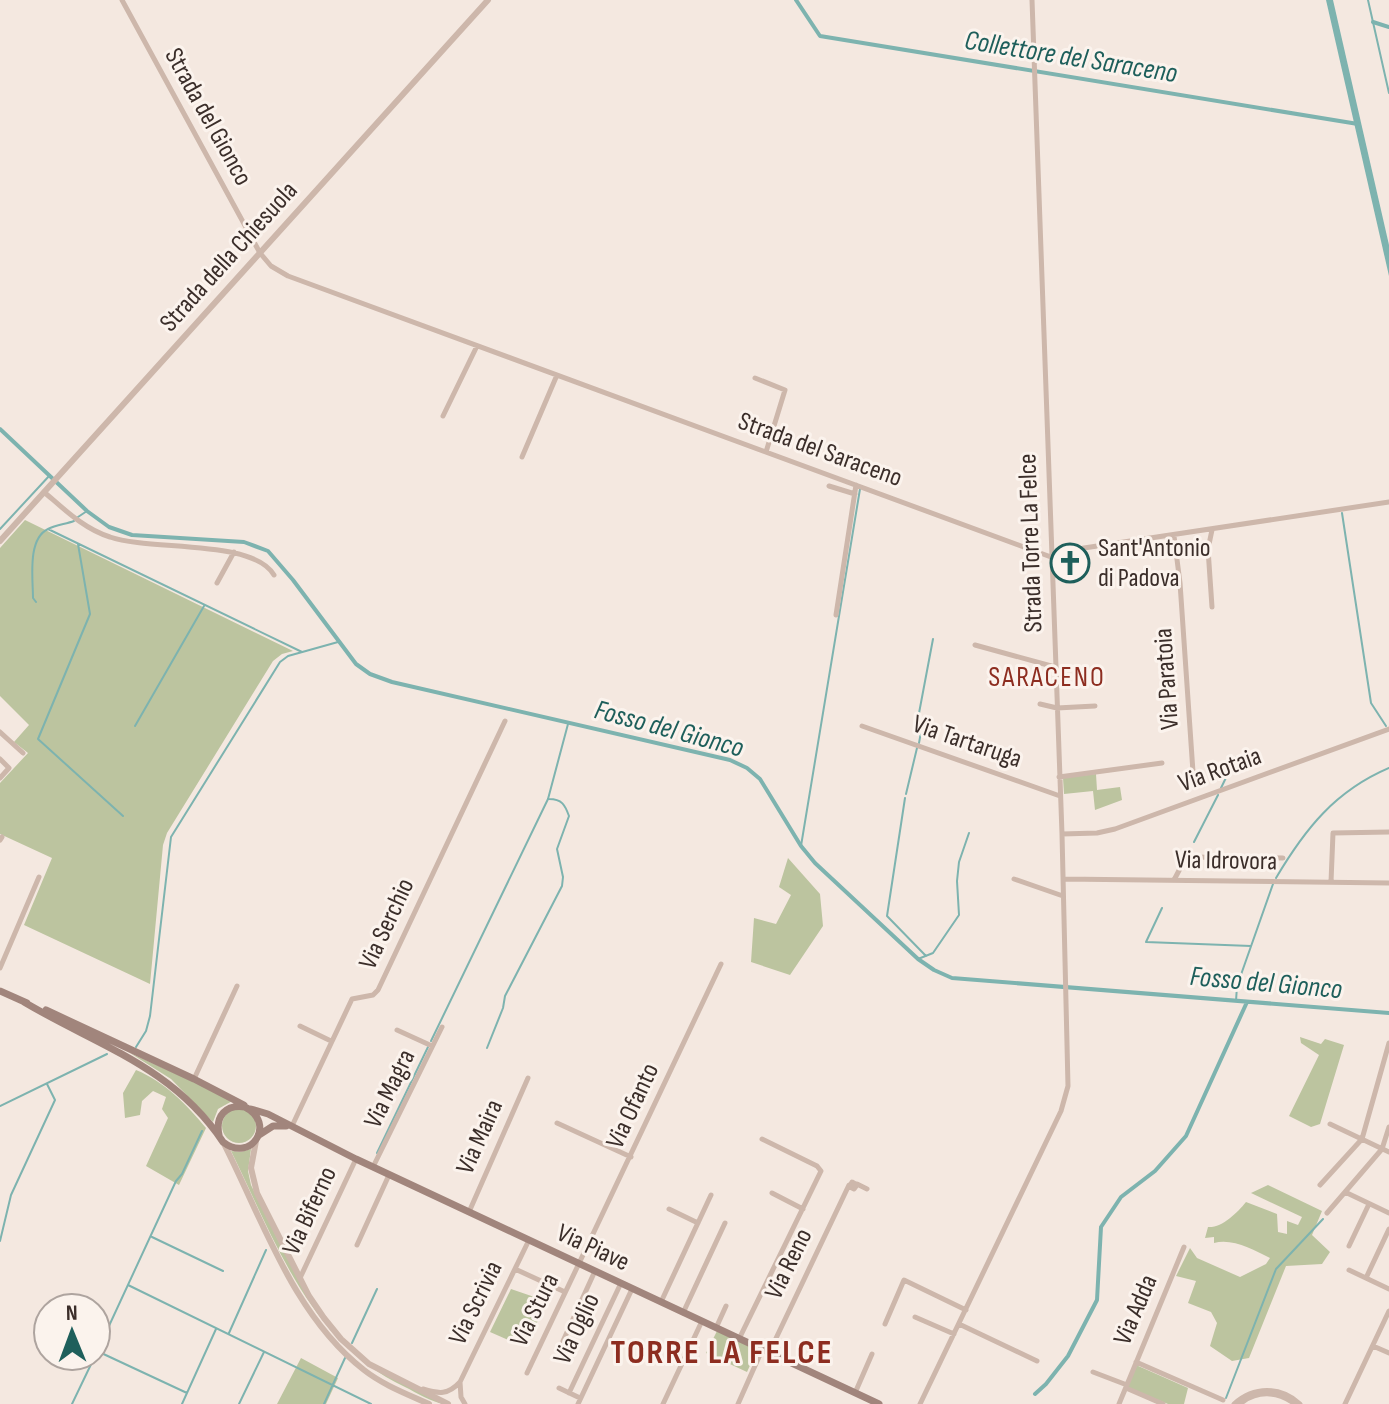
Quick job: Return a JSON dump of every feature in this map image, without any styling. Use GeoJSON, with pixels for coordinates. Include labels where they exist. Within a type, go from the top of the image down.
{"type":"FeatureCollection","features":[{"type":"Feature","properties":{"kind":"main road","name":"Via Piave"},"geometry":{"type":"LineString","coordinates":[[0,991],[194,1079],[389,1175],[879,1404]]}},
{"type":"Feature","properties":{"kind":"main road","name":"Via Piave"},"geometry":{"type":"LineString","coordinates":[[24,1002],[151,1070],[190,1101],[221,1138]]}},
{"type":"Feature","properties":{"kind":"main road"},"geometry":{"type":"LineString","coordinates":[[258,1137],[258,1118],[248,1108],[239,1105],[226,1110],[218,1121],[221,1138],[241,1148],[253,1143],[275,1125],[291,1127]]}},
{"type":"Feature","properties":{"kind":"street","name":"Strada del Gionco"},"geometry":{"type":"LineString","coordinates":[[122,0],[260,253]]}},
{"type":"Feature","properties":{"kind":"street","name":"Strada della Chiesuola"},"geometry":{"type":"LineString","coordinates":[[0,541],[488,0]]}},
{"type":"Feature","properties":{"kind":"street","name":"Strada Torre La Felce"},"geometry":{"type":"LineString","coordinates":[[920,1404],[1066,1100],[1069,1073],[1032,0]]}},
{"type":"Feature","properties":{"kind":"street","name":"Strada del Saraceno"},"geometry":{"type":"LineString","coordinates":[[260,253],[271,266],[288,276],[1051,557]]}},
{"type":"Feature","properties":{"kind":"street"},"geometry":{"type":"LineString","coordinates":[[443,416],[477,346]]}},
{"type":"Feature","properties":{"kind":"street"},"geometry":{"type":"LineString","coordinates":[[522,457],[557,375]]}},
{"type":"Feature","properties":{"kind":"street"},"geometry":{"type":"LineString","coordinates":[[755,378],[785,390],[766,452]]}},
{"type":"Feature","properties":{"kind":"street"},"geometry":{"type":"LineString","coordinates":[[836,615],[856,485]]}},
{"type":"Feature","properties":{"kind":"street"},"geometry":{"type":"LineString","coordinates":[[829,486],[855,494]]}},
{"type":"Feature","properties":{"kind":"street"},"geometry":{"type":"LineString","coordinates":[[44,492],[77,520],[109,537],[135,543],[234,552],[259,559],[274,575]]}},
{"type":"Feature","properties":{"kind":"street"},"geometry":{"type":"LineString","coordinates":[[1051,557],[1084,548],[1389,502]]}},
{"type":"Feature","properties":{"kind":"street"},"geometry":{"type":"LineString","coordinates":[[1212,530],[1208,551],[1212,607]]}},
{"type":"Feature","properties":{"kind":"street","name":"Via Paratoia"},"geometry":{"type":"LineString","coordinates":[[1174,536],[1193,772]]}},
{"type":"Feature","properties":{"kind":"street"},"geometry":{"type":"LineString","coordinates":[[217,583],[234,552]]}},
{"type":"Feature","properties":{"kind":"street"},"geometry":{"type":"LineString","coordinates":[[975,645],[1055,667]]}},
{"type":"Feature","properties":{"kind":"street"},"geometry":{"type":"LineString","coordinates":[[1040,704],[1057,708],[1095,706]]}},
{"type":"Feature","properties":{"kind":"street","name":"Via Serchio"},"geometry":{"type":"LineString","coordinates":[[291,1127],[352,999],[373,995],[378,990],[505,721]]}},
{"type":"Feature","properties":{"kind":"street","name":"Via Tartaruga"},"geometry":{"type":"LineString","coordinates":[[862,726],[1060,796]]}},
{"type":"Feature","properties":{"kind":"street","name":"Via Rotaia"},"geometry":{"type":"LineString","coordinates":[[1062,834],[1115,829],[1389,729]]}},
{"type":"Feature","properties":{"kind":"street"},"geometry":{"type":"LineString","coordinates":[[0,732],[23,753]]}},
{"type":"Feature","properties":{"kind":"street"},"geometry":{"type":"LineString","coordinates":[[0,759],[9,768],[0,778]]}},
{"type":"Feature","properties":{"kind":"street"},"geometry":{"type":"LineString","coordinates":[[1059,777],[1162,763]]}},
{"type":"Feature","properties":{"kind":"street"},"geometry":{"type":"LineString","coordinates":[[1331,882],[1333,833],[1389,832]]}},
{"type":"Feature","properties":{"kind":"street"},"geometry":{"type":"LineString","coordinates":[[1174,880],[1190,857],[1283,858]]}},
{"type":"Feature","properties":{"kind":"street"},"geometry":{"type":"LineString","coordinates":[[0,968],[39,877]]}},
{"type":"Feature","properties":{"kind":"street"},"geometry":{"type":"LineString","coordinates":[[1014,879],[1063,896]]}},
{"type":"Feature","properties":{"kind":"street","name":"Via Idrovora"},"geometry":{"type":"LineString","coordinates":[[1063,879],[1389,883]]}},
{"type":"Feature","properties":{"kind":"street","name":"Via Ofanto"},"geometry":{"type":"LineString","coordinates":[[580,1264],[721,964]]}},
{"type":"Feature","properties":{"kind":"street"},"geometry":{"type":"LineString","coordinates":[[194,1079],[237,986]]}},
{"type":"Feature","properties":{"kind":"street"},"geometry":{"type":"LineString","coordinates":[[300,1026],[331,1041]]}},
{"type":"Feature","properties":{"kind":"street","name":"Via Magra"},"geometry":{"type":"LineString","coordinates":[[373,1167],[442,1027]]}},
{"type":"Feature","properties":{"kind":"street"},"geometry":{"type":"LineString","coordinates":[[397,1030],[433,1047]]}},
{"type":"Feature","properties":{"kind":"street"},"geometry":{"type":"LineString","coordinates":[[1320,1185],[1362,1139],[1388,1048]]}},
{"type":"Feature","properties":{"kind":"street","name":"Via Maira"},"geometry":{"type":"LineString","coordinates":[[469,1212],[528,1078]]}},
{"type":"Feature","properties":{"kind":"street"},"geometry":{"type":"LineString","coordinates":[[557,1123],[631,1157]]}},
{"type":"Feature","properties":{"kind":"street"},"geometry":{"type":"LineString","coordinates":[[1330,1124],[1386,1151]]}},
{"type":"Feature","properties":{"kind":"street"},"geometry":{"type":"LineString","coordinates":[[1327,1213],[1386,1151],[1389,1127]]}},
{"type":"Feature","properties":{"kind":"street"},"geometry":{"type":"LineString","coordinates":[[258,1137],[251,1162],[254,1184],[300,1279],[324,1318],[356,1354],[384,1374],[448,1404]]}},
{"type":"Feature","properties":{"kind":"street"},"geometry":{"type":"LineString","coordinates":[[221,1138],[293,1282],[321,1327],[341,1350],[367,1372],[429,1404]]}},
{"type":"Feature","properties":{"kind":"street"},"geometry":{"type":"LineString","coordinates":[[739,1339],[820,1174],[820,1169],[762,1139]]}},
{"type":"Feature","properties":{"kind":"street","name":"Via Biferno"},"geometry":{"type":"LineString","coordinates":[[300,1279],[356,1159]]}},
{"type":"Feature","properties":{"kind":"street"},"geometry":{"type":"LineString","coordinates":[[357,1245],[389,1175]]}},
{"type":"Feature","properties":{"kind":"street","name":"Via Reno"},"geometry":{"type":"LineString","coordinates":[[738,1404],[846,1194],[857,1187]]}},
{"type":"Feature","properties":{"kind":"street"},"geometry":{"type":"LineString","coordinates":[[1345,1192],[1389,1213]]}},
{"type":"Feature","properties":{"kind":"street"},"geometry":{"type":"LineString","coordinates":[[772,1193],[803,1209]]}},
{"type":"Feature","properties":{"kind":"street"},"geometry":{"type":"LineString","coordinates":[[661,1302],[711,1195]]}},
{"type":"Feature","properties":{"kind":"street"},"geometry":{"type":"LineString","coordinates":[[1349,1246],[1369,1204]]}},
{"type":"Feature","properties":{"kind":"street"},"geometry":{"type":"LineString","coordinates":[[669,1209],[698,1223]]}},
{"type":"Feature","properties":{"kind":"street"},"geometry":{"type":"LineString","coordinates":[[683,1313],[725,1223]]}},
{"type":"Feature","properties":{"kind":"street"},"geometry":{"type":"LineString","coordinates":[[1366,1278],[1389,1229]]}},
{"type":"Feature","properties":{"kind":"street","name":"Via Scrivia"},"geometry":{"type":"LineString","coordinates":[[407,1385],[441,1393],[453,1389],[460,1382],[529,1240]]}},
{"type":"Feature","properties":{"kind":"street","name":"Via Adda"},"geometry":{"type":"LineString","coordinates":[[1119,1404],[1184,1247]]}},
{"type":"Feature","properties":{"kind":"street","name":"Via Stura"},"geometry":{"type":"LineString","coordinates":[[527,1373],[580,1264]]}},
{"type":"Feature","properties":{"kind":"street"},"geometry":{"type":"LineString","coordinates":[[515,1269],[565,1293]]}},
{"type":"Feature","properties":{"kind":"street"},"geometry":{"type":"LineString","coordinates":[[1349,1270],[1389,1289]]}},
{"type":"Feature","properties":{"kind":"street"},"geometry":{"type":"LineString","coordinates":[[563,1341],[595,1271]]}},
{"type":"Feature","properties":{"kind":"street"},"geometry":{"type":"LineString","coordinates":[[885,1324],[904,1280],[966,1310]]}},
{"type":"Feature","properties":{"kind":"street","name":"Via Oglio"},"geometry":{"type":"LineString","coordinates":[[569,1393],[621,1283]]}},
{"type":"Feature","properties":{"kind":"street"},"geometry":{"type":"LineString","coordinates":[[559,1388],[579,1401],[632,1289]]}},
{"type":"Feature","properties":{"kind":"street"},"geometry":{"type":"LineString","coordinates":[[716,1328],[726,1306]]}},
{"type":"Feature","properties":{"kind":"street"},"geometry":{"type":"LineString","coordinates":[[1345,1404],[1389,1311]]}},
{"type":"Feature","properties":{"kind":"street"},"geometry":{"type":"LineString","coordinates":[[915,1317],[954,1334]]}},
{"type":"Feature","properties":{"kind":"street"},"geometry":{"type":"LineString","coordinates":[[663,1404],[702,1321]]}},
{"type":"Feature","properties":{"kind":"street"},"geometry":{"type":"LineString","coordinates":[[959,1324],[1037,1361]]}},
{"type":"Feature","properties":{"kind":"street"},"geometry":{"type":"LineString","coordinates":[[1373,1346],[1389,1353]]}},
{"type":"Feature","properties":{"kind":"street"},"geometry":{"type":"LineString","coordinates":[[855,1393],[872,1354]]}},
{"type":"Feature","properties":{"kind":"street"},"geometry":{"type":"LineString","coordinates":[[1136,1362],[1223,1400]]}},
{"type":"Feature","properties":{"kind":"street"},"geometry":{"type":"LineString","coordinates":[[1093,1372],[1163,1404]]}},
{"type":"Feature","properties":{"kind":"street","name":"Via Scrivia"},"geometry":{"type":"LineString","coordinates":[[460,1382],[465,1404]]}},
{"type":"Feature","properties":{"kind":"street"},"geometry":{"type":"LineString","coordinates":[[1237,1404],[1267,1394],[1297,1404]]}},
{"type":"Feature","properties":{"kind":"green space"},"geometry":{"type":"Polygon","coordinates":[[[25,520],[293,651],[273,661],[167,833],[163,845],[150,984],[24,925],[52,858],[0,834],[0,783],[28,753],[14,742],[29,725],[0,696],[0,548],[25,520]]]}},
{"type":"Feature","properties":{"kind":"green space"},"geometry":{"type":"Polygon","coordinates":[[[1096,774],[1097,790],[1120,787],[1122,800],[1095,810],[1093,791],[1064,794],[1063,778],[1096,774]]]}},
{"type":"Feature","properties":{"kind":"green space"},"geometry":{"type":"Polygon","coordinates":[[[788,858],[820,894],[823,926],[790,975],[751,962],[754,918],[776,924],[791,895],[779,887],[788,858]]]}},
{"type":"Feature","properties":{"kind":"green space"},"geometry":{"type":"Polygon","coordinates":[[[1300,1037],[1321,1044],[1325,1039],[1344,1045],[1320,1124],[1311,1127],[1289,1116],[1319,1055],[1301,1043],[1300,1037]]]}},
{"type":"Feature","properties":{"kind":"green space"},"geometry":{"type":"Polygon","coordinates":[[[130,1053],[234,1100],[218,1109],[213,1122],[171,1079],[130,1053]]]}},
{"type":"Feature","properties":{"kind":"green space"},"geometry":{"type":"Polygon","coordinates":[[[136,1070],[174,1094],[206,1128],[179,1185],[146,1166],[168,1118],[162,1109],[166,1097],[153,1091],[142,1101],[140,1115],[125,1118],[123,1093],[136,1070]]]}},
{"type":"Feature","properties":{"kind":"green space"},"geometry":{"type":"Polygon","coordinates":[[[239,1109],[251,1114],[256,1126],[251,1138],[239,1143],[227,1138],[222,1126],[227,1114],[239,1109]]]}},
{"type":"Feature","properties":{"kind":"green space"},"geometry":{"type":"Polygon","coordinates":[[[251,1149],[248,1171],[251,1185],[279,1242],[327,1325],[298,1286],[231,1151],[251,1149]]]}},
{"type":"Feature","properties":{"kind":"green space"},"geometry":{"type":"Polygon","coordinates":[[[1268,1185],[1322,1211],[1312,1235],[1330,1252],[1322,1264],[1286,1266],[1249,1358],[1232,1361],[1210,1346],[1217,1323],[1211,1312],[1188,1303],[1196,1281],[1176,1276],[1190,1248],[1197,1258],[1240,1277],[1266,1264],[1270,1258],[1250,1248],[1236,1243],[1214,1243],[1214,1237],[1205,1238],[1208,1227],[1224,1222],[1246,1202],[1277,1214],[1278,1232],[1287,1234],[1287,1221],[1298,1225],[1302,1217],[1251,1193],[1268,1185]]]}},
{"type":"Feature","properties":{"kind":"green space"},"geometry":{"type":"Polygon","coordinates":[[[511,1289],[546,1301],[536,1325],[531,1323],[520,1345],[490,1332],[511,1289]]]}},
{"type":"Feature","properties":{"kind":"green space"},"geometry":{"type":"Polygon","coordinates":[[[717,1331],[757,1350],[747,1372],[706,1353],[717,1331]]]}},
{"type":"Feature","properties":{"kind":"green space"},"geometry":{"type":"Polygon","coordinates":[[[337,1336],[376,1370],[444,1404],[424,1397],[372,1368],[337,1336]]]}},
{"type":"Feature","properties":{"kind":"green space"},"geometry":{"type":"Polygon","coordinates":[[[301,1358],[338,1378],[326,1404],[277,1404],[301,1358]]]}},
{"type":"Feature","properties":{"kind":"green space"},"geometry":{"type":"Polygon","coordinates":[[[1136,1365],[1188,1388],[1184,1404],[1168,1404],[1127,1387],[1136,1365]]]}},
{"type":"Feature","properties":{"kind":"water"},"geometry":{"type":"Polygon","coordinates":[[[1326,0],[1333,0],[1389,245],[1389,276],[1326,0]]]}},
{"type":"Feature","properties":{"kind":"waterway","name":"Collettore del Saraceno"},"geometry":{"type":"LineString","coordinates":[[796,0],[820,36],[1358,124]]}},
{"type":"Feature","properties":{"kind":"waterway"},"geometry":{"type":"LineString","coordinates":[[1368,0],[1389,93]]}},
{"type":"Feature","properties":{"kind":"waterway"},"geometry":{"type":"LineString","coordinates":[[1373,22],[1389,27]]}},
{"type":"Feature","properties":{"kind":"waterway","name":"Fosso del Gionco"},"geometry":{"type":"LineString","coordinates":[[0,429],[87,511],[109,527],[132,535],[244,542],[268,551],[356,664],[370,674],[392,682],[730,760],[747,768],[760,779],[801,846],[815,863],[918,959],[952,978],[1389,1013]]}},
{"type":"Feature","properties":{"kind":"waterway"},"geometry":{"type":"LineString","coordinates":[[0,529],[50,475]]}},
{"type":"Feature","properties":{"kind":"waterway"},"geometry":{"type":"LineString","coordinates":[[801,846],[860,489]]}},
{"type":"Feature","properties":{"kind":"waterway"},"geometry":{"type":"LineString","coordinates":[[78,517],[87,511]]}},
{"type":"Feature","properties":{"kind":"waterway"},"geometry":{"type":"LineString","coordinates":[[1342,513],[1371,703],[1386,726]]}},
{"type":"Feature","properties":{"kind":"waterway"},"geometry":{"type":"LineString","coordinates":[[36,602],[33,598],[32,570],[37,541],[48,529],[74,521]]}},
{"type":"Feature","properties":{"kind":"waterway"},"geometry":{"type":"LineString","coordinates":[[48,529],[302,652]]}},
{"type":"Feature","properties":{"kind":"waterway"},"geometry":{"type":"LineString","coordinates":[[78,544],[90,614],[38,739],[123,816]]}},
{"type":"Feature","properties":{"kind":"waterway"},"geometry":{"type":"LineString","coordinates":[[135,726],[204,606]]}},
{"type":"Feature","properties":{"kind":"waterway"},"geometry":{"type":"LineString","coordinates":[[919,743],[921,732],[916,729],[933,639]]}},
{"type":"Feature","properties":{"kind":"waterway"},"geometry":{"type":"LineString","coordinates":[[136,1047],[146,1031],[150,1016],[171,837],[280,662],[288,656],[338,642]]}},
{"type":"Feature","properties":{"kind":"waterway"},"geometry":{"type":"LineString","coordinates":[[431,1041],[548,799],[568,724]]}},
{"type":"Feature","properties":{"kind":"waterway"},"geometry":{"type":"LineString","coordinates":[[906,794],[917,748]]}},
{"type":"Feature","properties":{"kind":"waterway"},"geometry":{"type":"LineString","coordinates":[[1221,788],[1236,757]]}},
{"type":"Feature","properties":{"kind":"waterway"},"geometry":{"type":"LineString","coordinates":[[1276,878],[1298,843],[1323,813],[1353,788],[1389,768]]}},
{"type":"Feature","properties":{"kind":"waterway"},"geometry":{"type":"LineString","coordinates":[[1194,842],[1218,795]]}},
{"type":"Feature","properties":{"kind":"waterway"},"geometry":{"type":"LineString","coordinates":[[905,798],[887,916],[926,956]]}},
{"type":"Feature","properties":{"kind":"waterway"},"geometry":{"type":"LineString","coordinates":[[487,1048],[505,996],[562,886],[557,849],[569,816],[562,803],[549,799]]}},
{"type":"Feature","properties":{"kind":"waterway"},"geometry":{"type":"LineString","coordinates":[[918,959],[933,953],[959,915],[959,862],[969,833]]}},
{"type":"Feature","properties":{"kind":"waterway"},"geometry":{"type":"LineString","coordinates":[[1236,1001],[1237,986],[1273,884]]}},
{"type":"Feature","properties":{"kind":"waterway"},"geometry":{"type":"LineString","coordinates":[[1162,908],[1146,942],[1251,946]]}},
{"type":"Feature","properties":{"kind":"waterway"},"geometry":{"type":"LineString","coordinates":[[1035,1394],[1068,1356],[1097,1300],[1101,1227],[1121,1197],[1155,1171],[1186,1136],[1247,1002]]}},
{"type":"Feature","properties":{"kind":"waterway"},"geometry":{"type":"LineString","coordinates":[[377,1153],[428,1047]]}},
{"type":"Feature","properties":{"kind":"waterway"},"geometry":{"type":"LineString","coordinates":[[0,1106],[107,1054]]}},
{"type":"Feature","properties":{"kind":"waterway"},"geometry":{"type":"LineString","coordinates":[[0,1241],[11,1195],[55,1100],[47,1084]]}},
{"type":"Feature","properties":{"kind":"waterway"},"geometry":{"type":"LineString","coordinates":[[112,1319],[202,1131]]}},
{"type":"Feature","properties":{"kind":"waterway"},"geometry":{"type":"LineString","coordinates":[[1226,1398],[1276,1269],[1323,1219]]}},
{"type":"Feature","properties":{"kind":"waterway"},"geometry":{"type":"LineString","coordinates":[[152,1237],[223,1271]]}},
{"type":"Feature","properties":{"kind":"waterway"},"geometry":{"type":"LineString","coordinates":[[229,1333],[266,1250]]}},
{"type":"Feature","properties":{"kind":"waterway"},"geometry":{"type":"LineString","coordinates":[[128,1285],[371,1404]]}},
{"type":"Feature","properties":{"kind":"waterway"},"geometry":{"type":"LineString","coordinates":[[352,1343],[377,1289]]}},
{"type":"Feature","properties":{"kind":"waterway"},"geometry":{"type":"LineString","coordinates":[[182,1404],[216,1329]]}},
{"type":"Feature","properties":{"kind":"waterway"},"geometry":{"type":"LineString","coordinates":[[239,1404],[264,1352]]}},
{"type":"Feature","properties":{"kind":"waterway"},"geometry":{"type":"LineString","coordinates":[[112,1358],[187,1393]]}},
{"type":"Feature","properties":{"kind":"waterway"},"geometry":{"type":"LineString","coordinates":[[324,1404],[345,1358]]}},
{"type":"Feature","properties":{"kind":"waterway"},"geometry":{"type":"LineString","coordinates":[[72,1404],[87,1372]]}},
{"type":"Feature","properties":{"kind":"place","name":"Sant'Antonio di Padova"},"geometry":{"type":"Point","coordinates":[1070,563]}},
{"type":"Feature","properties":{"kind":"district","name":"SARACENO"},"geometry":{"type":"Point","coordinates":[1047,677]}},
{"type":"Feature","properties":{"kind":"district","name":"TORRE LA FELCE"},"geometry":{"type":"Point","coordinates":[722,1352]}}]}
